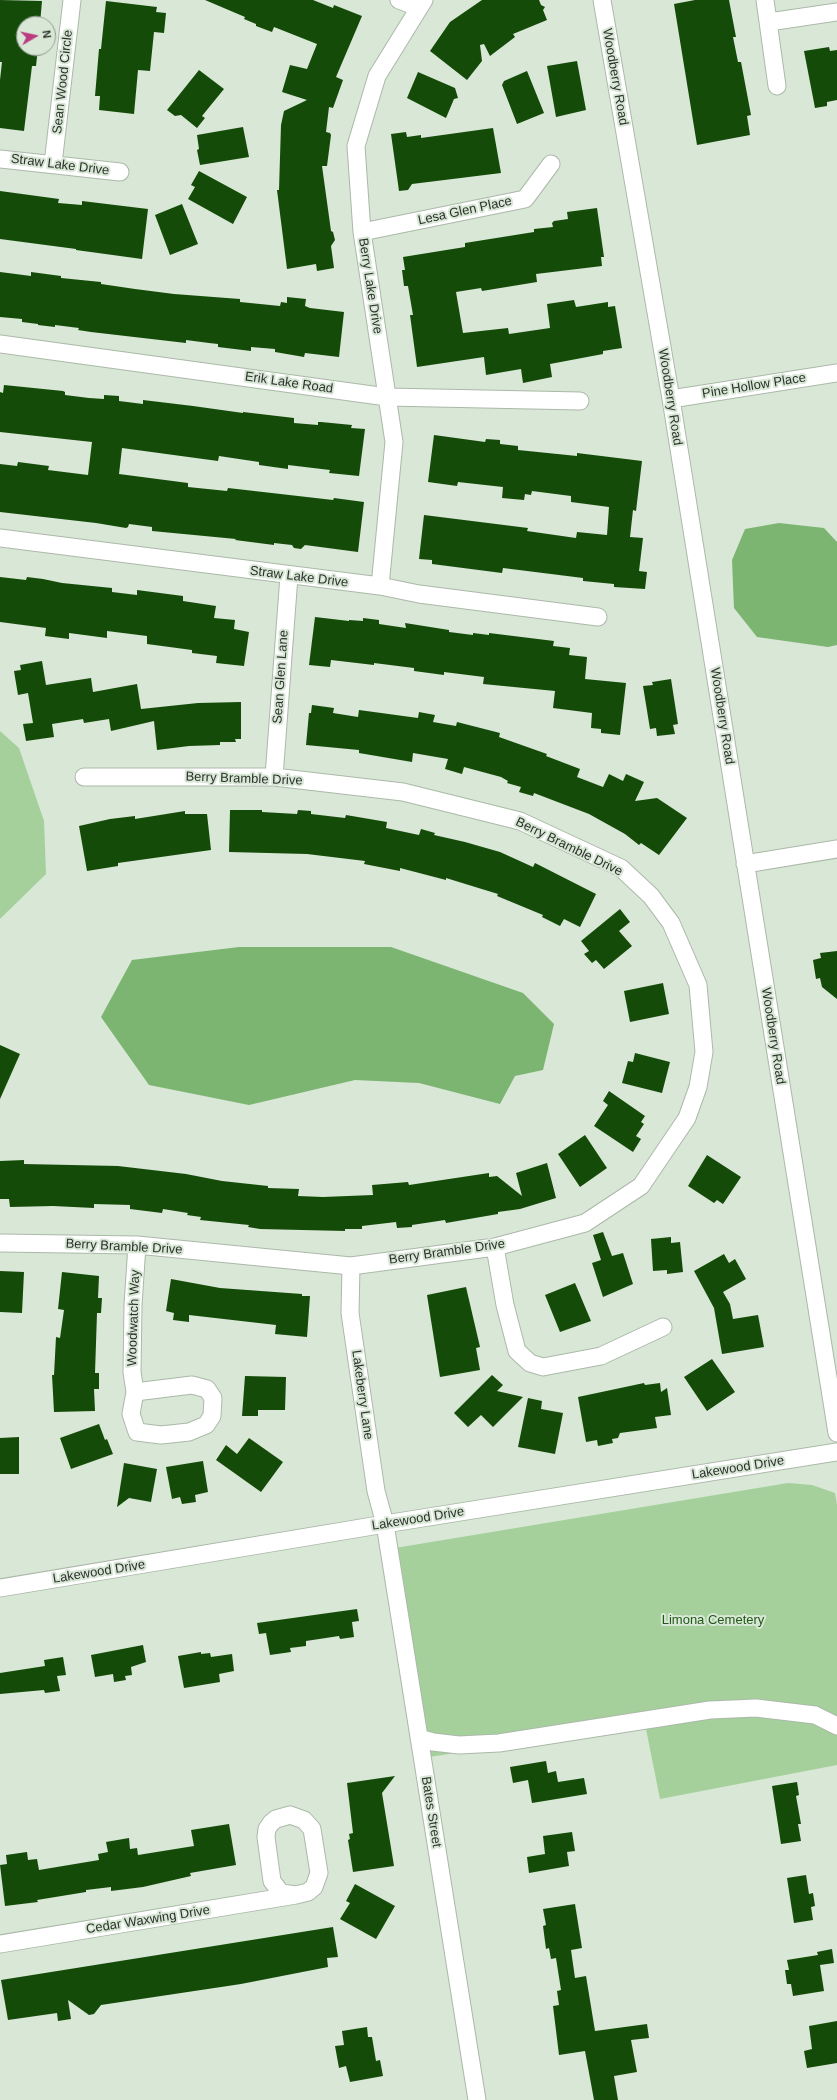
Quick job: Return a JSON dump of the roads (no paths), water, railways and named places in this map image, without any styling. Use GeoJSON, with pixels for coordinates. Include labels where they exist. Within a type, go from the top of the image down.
{"type":"FeatureCollection","features":[{"type":"Feature","properties":{"kind":"street","name":"Sean Wood Circle"},"geometry":{"type":"LineString","coordinates":[[53,164],[72,0]]}},
{"type":"Feature","properties":{"kind":"street"},"geometry":{"type":"LineString","coordinates":[[399,0],[420,4]]}},
{"type":"Feature","properties":{"kind":"street","name":"Woodberry Road"},"geometry":{"type":"LineString","coordinates":[[602,0],[671,399],[837,1434]]}},
{"type":"Feature","properties":{"kind":"street"},"geometry":{"type":"LineString","coordinates":[[765,0],[777,86]]}},
{"type":"Feature","properties":{"kind":"street","name":"Berry Lake Drive"},"geometry":{"type":"LineString","coordinates":[[380,586],[394,442],[362,232],[356,146],[377,76],[420,4]]}},
{"type":"Feature","properties":{"kind":"street"},"geometry":{"type":"LineString","coordinates":[[769,22],[837,12]]}},
{"type":"Feature","properties":{"kind":"street","name":"Straw Lake Drive"},"geometry":{"type":"LineString","coordinates":[[0,158],[120,172]]}},
{"type":"Feature","properties":{"kind":"street","name":"Lesa Glen Place"},"geometry":{"type":"LineString","coordinates":[[362,232],[525,199],[551,164]]}},
{"type":"Feature","properties":{"kind":"street","name":"Erik Lake Road"},"geometry":{"type":"LineString","coordinates":[[0,344],[387,397],[580,401]]}},
{"type":"Feature","properties":{"kind":"street","name":"Pine Hollow Place"},"geometry":{"type":"LineString","coordinates":[[671,399],[837,373]]}},
{"type":"Feature","properties":{"kind":"street","name":"Straw Lake Drive"},"geometry":{"type":"LineString","coordinates":[[0,538],[289,576],[380,586],[419,594],[598,617]]}},
{"type":"Feature","properties":{"kind":"street","name":"Sean Glen Lane"},"geometry":{"type":"LineString","coordinates":[[274,777],[289,576]]}},
{"type":"Feature","properties":{"kind":"street","name":"Berry Bramble Drive"},"geometry":{"type":"LineString","coordinates":[[0,1243],[137,1245],[351,1266],[495,1247],[585,1223],[641,1186],[687,1118],[698,1087],[704,1052],[698,985],[670,923],[651,896],[621,868],[520,821],[403,792],[274,777],[84,777]]}},
{"type":"Feature","properties":{"kind":"street"},"geometry":{"type":"LineString","coordinates":[[745,864],[837,849]]}},
{"type":"Feature","properties":{"kind":"street","name":"Woodwatch Way"},"geometry":{"type":"LineString","coordinates":[[135,1392],[192,1385],[207,1389],[213,1398],[212,1416],[206,1425],[188,1432],[161,1435],[137,1432],[131,1414],[135,1392],[132,1372],[133,1313],[137,1245]]}},
{"type":"Feature","properties":{"kind":"street"},"geometry":{"type":"LineString","coordinates":[[495,1247],[505,1305],[517,1351],[530,1363],[543,1367],[601,1356],[663,1327]]}},
{"type":"Feature","properties":{"kind":"street","name":"Lakeberry Lane"},"geometry":{"type":"LineString","coordinates":[[351,1266],[350,1313],[376,1491],[385,1524]]}},
{"type":"Feature","properties":{"kind":"street","name":"Lakewood Drive"},"geometry":{"type":"LineString","coordinates":[[0,1588],[385,1524],[837,1452]]}},
{"type":"Feature","properties":{"kind":"street","name":"Bates Street"},"geometry":{"type":"LineString","coordinates":[[385,1524],[477,2100]]}},
{"type":"Feature","properties":{"kind":"street"},"geometry":{"type":"LineString","coordinates":[[419,1738],[434,1742],[459,1745],[498,1743],[710,1710],[748,1708],[815,1715],[837,1726]]}},
{"type":"Feature","properties":{"kind":"street"},"geometry":{"type":"LineString","coordinates":[[290,1815],[298,1816],[312,1829],[319,1873],[314,1887],[308,1892],[296,1895],[281,1893],[272,1881],[266,1838],[267,1829],[271,1823],[276,1819],[290,1815]]}},
{"type":"Feature","properties":{"kind":"street","name":"Cedar Waxwing Drive"},"geometry":{"type":"LineString","coordinates":[[0,1944],[296,1895]]}},
{"type":"Feature","properties":{"kind":"park label","name":"Limona Cemetery"},"geometry":{"type":"Point","coordinates":[713,1620]}}]}
